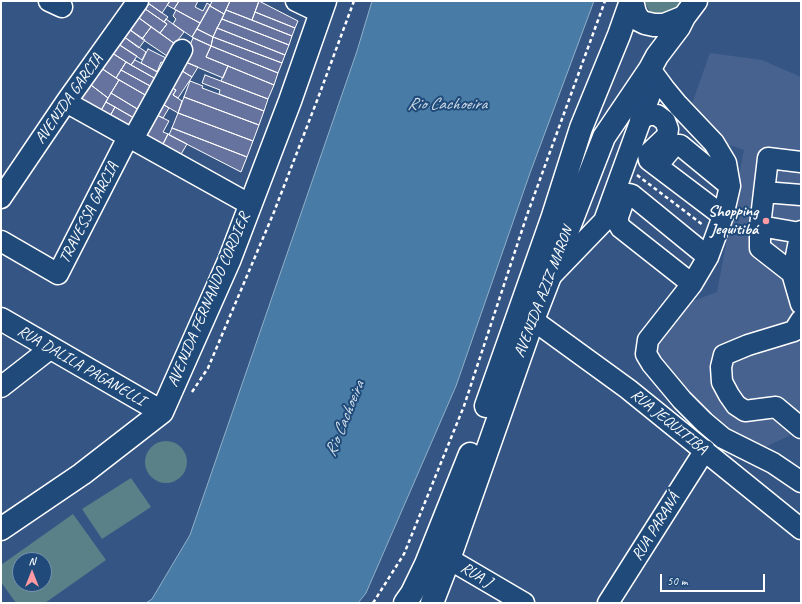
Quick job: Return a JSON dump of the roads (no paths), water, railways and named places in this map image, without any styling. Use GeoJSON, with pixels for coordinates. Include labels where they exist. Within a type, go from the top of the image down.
{"type":"FeatureCollection","features":[{"type":"Feature","properties":{"kind":"main road"},"geometry":{"type":"LineString","coordinates":[[632,1],[635,13],[639,20],[654,25],[664,25],[690,9]]}},
{"type":"Feature","properties":{"kind":"main road","name":"AVENIDA AZIZ MARON"},"geometry":{"type":"LineString","coordinates":[[405,603],[412,593],[426,564],[467,463],[504,352],[552,218],[581,128],[632,1]]}},
{"type":"Feature","properties":{"kind":"main road","name":"AVENIDA FERNANDO CORDIER"},"geometry":{"type":"LineString","coordinates":[[1,529],[82,474],[162,412],[228,261],[290,101],[323,7]]}},
{"type":"Feature","properties":{"kind":"main road","name":"AVENIDA AZIZ MARON"},"geometry":{"type":"LineString","coordinates":[[432,603],[449,559],[533,320],[604,137],[690,9]]}},
{"type":"Feature","properties":{"kind":"main road","name":"RUA DALILA PAGANELLI"},"geometry":{"type":"LineString","coordinates":[[1,319],[162,412]]}},
{"type":"Feature","properties":{"kind":"street","name":"AVENIDA GARCIA"},"geometry":{"type":"LineString","coordinates":[[1,198],[66,102],[138,1]]}},
{"type":"Feature","properties":{"kind":"street"},"geometry":{"type":"LineString","coordinates":[[296,1],[323,7]]}},
{"type":"Feature","properties":{"kind":"street","name":"TRAVESSA GARCIA"},"geometry":{"type":"LineString","coordinates":[[1,241],[58,274],[131,138],[182,50]]}},
{"type":"Feature","properties":{"kind":"street"},"geometry":{"type":"LineString","coordinates":[[549,277],[604,221],[651,92],[650,69]]}},
{"type":"Feature","properties":{"kind":"street"},"geometry":{"type":"LineString","coordinates":[[650,69],[678,105],[714,144],[726,163],[730,186],[723,216],[708,256],[692,284],[648,340],[646,354],[648,359],[682,400],[723,438],[773,463],[801,482]]}},
{"type":"Feature","properties":{"kind":"street"},"geometry":{"type":"LineString","coordinates":[[66,102],[249,204]]}},
{"type":"Feature","properties":{"kind":"street"},"geometry":{"type":"LineString","coordinates":[[640,120],[648,115],[657,115],[665,121],[668,129],[667,136],[648,154],[649,160],[723,216]]}},
{"type":"Feature","properties":{"kind":"street"},"geometry":{"type":"LineString","coordinates":[[662,170],[662,160],[675,145],[680,145],[730,186]]}},
{"type":"Feature","properties":{"kind":"street"},"geometry":{"type":"LineString","coordinates":[[792,273],[760,248],[760,226],[768,158],[801,162]]}},
{"type":"Feature","properties":{"kind":"street"},"geometry":{"type":"LineString","coordinates":[[764,192],[801,195]]}},
{"type":"Feature","properties":{"kind":"street"},"geometry":{"type":"LineString","coordinates":[[692,284],[621,228],[618,223],[618,217],[626,197],[629,194],[632,195],[708,256]]}},
{"type":"Feature","properties":{"kind":"street"},"geometry":{"type":"LineString","coordinates":[[760,226],[801,232],[792,273],[801,304]]}},
{"type":"Feature","properties":{"kind":"street","name":"RUA JEQUITIBA"},"geometry":{"type":"LineString","coordinates":[[533,320],[628,389],[801,529]]}},
{"type":"Feature","properties":{"kind":"street"},"geometry":{"type":"LineString","coordinates":[[801,320],[794,331],[748,345],[724,355],[721,367],[722,382],[736,405],[745,411],[776,407],[801,428]]}},
{"type":"Feature","properties":{"kind":"street"},"geometry":{"type":"LineString","coordinates":[[1,387],[51,348]]}},
{"type":"Feature","properties":{"kind":"street","name":"RUA PARANÁ"},"geometry":{"type":"LineString","coordinates":[[608,603],[705,450]]}},
{"type":"Feature","properties":{"kind":"street","name":"RUA J"},"geometry":{"type":"LineString","coordinates":[[449,559],[524,603]]}},
{"type":"Feature","properties":{"kind":"water","name":"Rio Cachoeira"},"geometry":{"type":"Polygon","coordinates":[[[372,1],[594,1],[530,173],[456,386],[366,593],[358,603],[146,603],[152,599],[190,535],[357,51],[372,1]]]}},
{"type":"Feature","properties":{"kind":"place","name":"Shopping Jequitibá"},"geometry":{"type":"Point","coordinates":[766,221]}}]}
